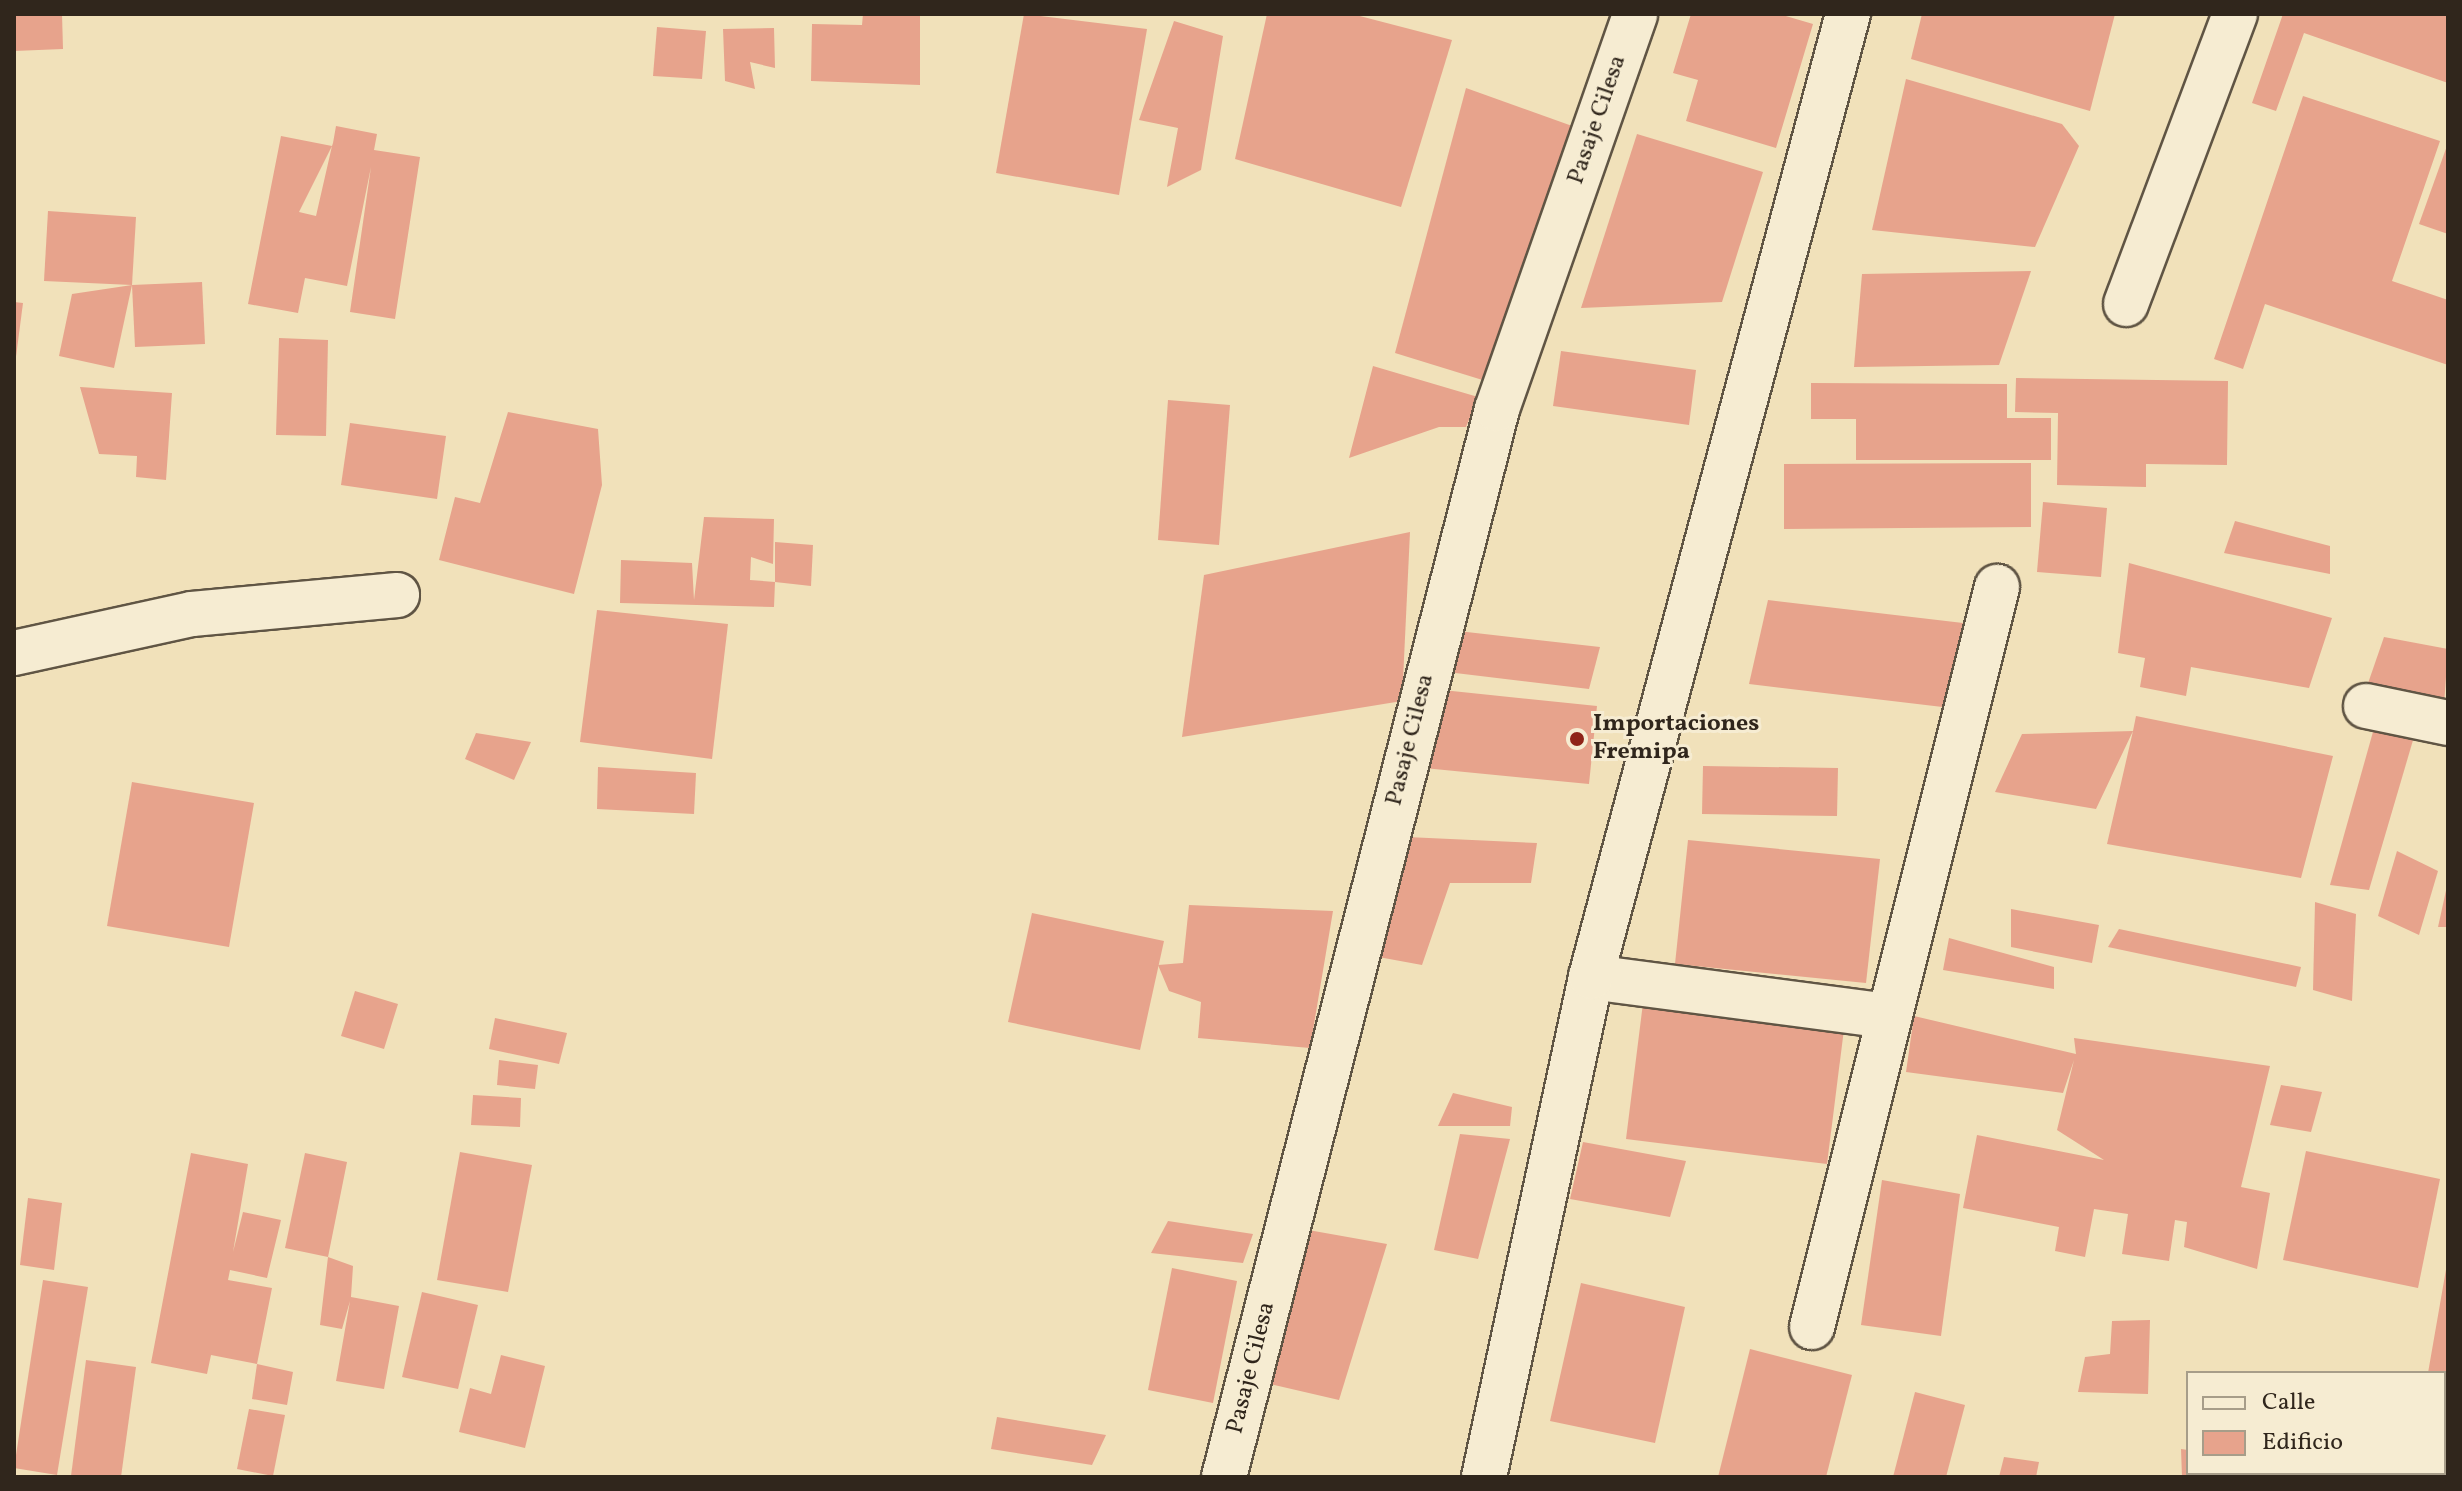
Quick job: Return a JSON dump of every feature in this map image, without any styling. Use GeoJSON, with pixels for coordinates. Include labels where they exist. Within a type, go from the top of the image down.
{"type":"FeatureCollection","features":[{"type":"Feature","properties":{"kind":"street","name":"Pasaje Cilesa"},"geometry":{"type":"LineString","coordinates":[[1224,1477],[1497,409],[1635,14]]}},
{"type":"Feature","properties":{"kind":"street"},"geometry":{"type":"LineString","coordinates":[[1484,1477],[1591,977],[1848,14]]}},
{"type":"Feature","properties":{"kind":"street"},"geometry":{"type":"LineString","coordinates":[[2126,304],[2235,14]]}},
{"type":"Feature","properties":{"kind":"street"},"geometry":{"type":"LineString","coordinates":[[1812,1327],[1997,587]]}},
{"type":"Feature","properties":{"kind":"street"},"geometry":{"type":"LineString","coordinates":[[14,653],[192,614],[397,595]]}},
{"type":"Feature","properties":{"kind":"street"},"geometry":{"type":"LineString","coordinates":[[2366,706],[2448,723]]}},
{"type":"Feature","properties":{"kind":"street"},"geometry":{"type":"LineString","coordinates":[[1591,977],[1889,1016]]}},
{"type":"Feature","properties":{"kind":"building"},"geometry":{"type":"Polygon","coordinates":[[[14,14],[62,14],[63,49],[14,51],[14,14]]]}},
{"type":"Feature","properties":{"kind":"building"},"geometry":{"type":"Polygon","coordinates":[[[863,14],[920,14],[920,85],[811,81],[812,24],[862,25],[863,14]]]}},
{"type":"Feature","properties":{"kind":"building"},"geometry":{"type":"Polygon","coordinates":[[[1024,14],[1147,29],[1119,195],[996,173],[1024,14]]]}},
{"type":"Feature","properties":{"kind":"building"},"geometry":{"type":"Polygon","coordinates":[[[1267,14],[1352,14],[1452,40],[1401,207],[1235,159],[1267,14]]]}},
{"type":"Feature","properties":{"kind":"building"},"geometry":{"type":"Polygon","coordinates":[[[1691,14],[1779,14],[1813,24],[1776,148],[1686,121],[1698,80],[1673,73],[1691,14]]]}},
{"type":"Feature","properties":{"kind":"building"},"geometry":{"type":"Polygon","coordinates":[[[1922,14],[2115,14],[2090,111],[1911,59],[1922,14]]]}},
{"type":"Feature","properties":{"kind":"building"},"geometry":{"type":"Polygon","coordinates":[[[2283,14],[2448,14],[2448,83],[2304,33],[2276,111],[2252,103],[2283,14]]]}},
{"type":"Feature","properties":{"kind":"building"},"geometry":{"type":"Polygon","coordinates":[[[1174,21],[1223,36],[1201,170],[1167,187],[1178,128],[1139,120],[1174,21]]]}},
{"type":"Feature","properties":{"kind":"building"},"geometry":{"type":"Polygon","coordinates":[[[657,27],[706,31],[702,79],[653,76],[657,27]]]}},
{"type":"Feature","properties":{"kind":"building"},"geometry":{"type":"Polygon","coordinates":[[[774,28],[775,68],[750,62],[755,89],[725,81],[723,29],[774,28]]]}},
{"type":"Feature","properties":{"kind":"building"},"geometry":{"type":"Polygon","coordinates":[[[1906,79],[2062,124],[2079,146],[2035,247],[1872,230],[1906,79]]]}},
{"type":"Feature","properties":{"kind":"building"},"geometry":{"type":"Polygon","coordinates":[[[1466,88],[1575,127],[1489,382],[1395,353],[1466,88]]]}},
{"type":"Feature","properties":{"kind":"building"},"geometry":{"type":"Polygon","coordinates":[[[2303,96],[2440,141],[2392,281],[2448,300],[2448,365],[2265,304],[2243,369],[2214,359],[2303,96]]]}},
{"type":"Feature","properties":{"kind":"building"},"geometry":{"type":"Polygon","coordinates":[[[336,126],[377,134],[374,150],[420,157],[395,319],[350,312],[371,167],[347,286],[305,278],[298,313],[248,304],[281,136],[332,146],[336,126]],[[332,146],[299,212],[316,216],[332,146]]]}},
{"type":"Feature","properties":{"kind":"building"},"geometry":{"type":"Polygon","coordinates":[[[1637,134],[1763,172],[1722,302],[1581,308],[1637,134]]]}},
{"type":"Feature","properties":{"kind":"building"},"geometry":{"type":"Polygon","coordinates":[[[2448,143],[2448,234],[2419,224],[2448,143]]]}},
{"type":"Feature","properties":{"kind":"building"},"geometry":{"type":"Polygon","coordinates":[[[48,211],[136,217],[132,285],[44,281],[48,211]]]}},
{"type":"Feature","properties":{"kind":"building"},"geometry":{"type":"Polygon","coordinates":[[[2031,271],[1999,365],[1854,367],[1862,274],[2031,271]]]}},
{"type":"Feature","properties":{"kind":"building"},"geometry":{"type":"Polygon","coordinates":[[[202,282],[205,344],[135,347],[132,285],[202,282]]]}},
{"type":"Feature","properties":{"kind":"building"},"geometry":{"type":"Polygon","coordinates":[[[132,285],[114,368],[59,356],[72,294],[132,285]]]}},
{"type":"Feature","properties":{"kind":"building"},"geometry":{"type":"Polygon","coordinates":[[[14,302],[23,303],[14,372],[14,302]]]}},
{"type":"Feature","properties":{"kind":"building"},"geometry":{"type":"Polygon","coordinates":[[[279,338],[328,340],[326,436],[276,435],[279,338]]]}},
{"type":"Feature","properties":{"kind":"building"},"geometry":{"type":"Polygon","coordinates":[[[1561,351],[1696,370],[1689,425],[1553,406],[1561,351]]]}},
{"type":"Feature","properties":{"kind":"building"},"geometry":{"type":"Polygon","coordinates":[[[1373,366],[1478,397],[1466,427],[1439,427],[1349,458],[1373,366]]]}},
{"type":"Feature","properties":{"kind":"building"},"geometry":{"type":"Polygon","coordinates":[[[2016,378],[2228,381],[2227,465],[2146,464],[2146,487],[2057,485],[2058,413],[2015,412],[2016,378]]]}},
{"type":"Feature","properties":{"kind":"building"},"geometry":{"type":"Polygon","coordinates":[[[1811,383],[2007,384],[2007,418],[2051,418],[2051,460],[1856,460],[1856,419],[1811,419],[1811,383]]]}},
{"type":"Feature","properties":{"kind":"building"},"geometry":{"type":"Polygon","coordinates":[[[80,387],[172,393],[166,480],[136,477],[137,456],[99,454],[80,387]]]}},
{"type":"Feature","properties":{"kind":"building"},"geometry":{"type":"Polygon","coordinates":[[[1168,400],[1230,405],[1219,545],[1158,540],[1168,400]]]}},
{"type":"Feature","properties":{"kind":"building"},"geometry":{"type":"Polygon","coordinates":[[[508,412],[598,429],[602,485],[574,594],[439,560],[455,497],[480,503],[508,412]]]}},
{"type":"Feature","properties":{"kind":"building"},"geometry":{"type":"Polygon","coordinates":[[[350,423],[446,436],[437,499],[341,485],[350,423]]]}},
{"type":"Feature","properties":{"kind":"building"},"geometry":{"type":"Polygon","coordinates":[[[2031,463],[2031,527],[1784,529],[1784,464],[2031,463]]]}},
{"type":"Feature","properties":{"kind":"building"},"geometry":{"type":"Polygon","coordinates":[[[2043,502],[2107,508],[2101,577],[2037,572],[2043,502]]]}},
{"type":"Feature","properties":{"kind":"building"},"geometry":{"type":"Polygon","coordinates":[[[704,517],[774,519],[773,564],[751,557],[750,580],[775,582],[774,607],[620,603],[621,560],[692,563],[694,600],[704,517]]]}},
{"type":"Feature","properties":{"kind":"building"},"geometry":{"type":"Polygon","coordinates":[[[2235,521],[2330,546],[2330,574],[2224,553],[2235,521]]]}},
{"type":"Feature","properties":{"kind":"building"},"geometry":{"type":"Polygon","coordinates":[[[1410,532],[1402,701],[1182,737],[1204,575],[1410,532]]]}},
{"type":"Feature","properties":{"kind":"building"},"geometry":{"type":"Polygon","coordinates":[[[775,542],[813,545],[811,586],[775,582],[775,542]]]}},
{"type":"Feature","properties":{"kind":"building"},"geometry":{"type":"Polygon","coordinates":[[[2129,563],[2332,618],[2309,688],[2191,667],[2186,696],[2140,687],[2145,658],[2118,653],[2129,563]]]}},
{"type":"Feature","properties":{"kind":"building"},"geometry":{"type":"Polygon","coordinates":[[[1768,600],[1963,623],[1951,708],[1749,684],[1768,600]]]}},
{"type":"Feature","properties":{"kind":"building"},"geometry":{"type":"Polygon","coordinates":[[[597,610],[728,624],[712,759],[580,742],[597,610]]]}},
{"type":"Feature","properties":{"kind":"building"},"geometry":{"type":"Polygon","coordinates":[[[1458,631],[1600,647],[1589,689],[1447,672],[1458,631]]]}},
{"type":"Feature","properties":{"kind":"building"},"geometry":{"type":"Polygon","coordinates":[[[2384,637],[2448,649],[2444,705],[2365,692],[2384,637]]]}},
{"type":"Feature","properties":{"kind":"building"},"geometry":{"type":"Polygon","coordinates":[[[1433,689],[1597,706],[1589,784],[1424,768],[1433,689]]]}},
{"type":"Feature","properties":{"kind":"building"},"geometry":{"type":"Polygon","coordinates":[[[2378,714],[2416,730],[2369,890],[2330,885],[2378,714]]]}},
{"type":"Feature","properties":{"kind":"building"},"geometry":{"type":"Polygon","coordinates":[[[2136,716],[2333,756],[2301,878],[2107,844],[2136,716]]]}},
{"type":"Feature","properties":{"kind":"building"},"geometry":{"type":"Polygon","coordinates":[[[2133,731],[2096,809],[1995,792],[2022,734],[2133,731]]]}},
{"type":"Feature","properties":{"kind":"building"},"geometry":{"type":"Polygon","coordinates":[[[476,733],[531,742],[514,780],[465,759],[476,733]]]}},
{"type":"Feature","properties":{"kind":"building"},"geometry":{"type":"Polygon","coordinates":[[[1703,766],[1838,768],[1837,816],[1702,814],[1703,766]]]}},
{"type":"Feature","properties":{"kind":"building"},"geometry":{"type":"Polygon","coordinates":[[[598,767],[696,773],[694,814],[597,809],[598,767]]]}},
{"type":"Feature","properties":{"kind":"building"},"geometry":{"type":"Polygon","coordinates":[[[132,782],[254,803],[229,947],[107,926],[132,782]]]}},
{"type":"Feature","properties":{"kind":"building"},"geometry":{"type":"Polygon","coordinates":[[[1407,837],[1537,843],[1531,883],[1450,883],[1422,965],[1373,956],[1407,837]]]}},
{"type":"Feature","properties":{"kind":"building"},"geometry":{"type":"Polygon","coordinates":[[[1688,840],[1880,859],[1866,983],[1675,964],[1688,840]]]}},
{"type":"Feature","properties":{"kind":"building"},"geometry":{"type":"Polygon","coordinates":[[[2397,851],[2438,871],[2419,935],[2378,916],[2397,851]]]}},
{"type":"Feature","properties":{"kind":"building"},"geometry":{"type":"Polygon","coordinates":[[[2447,886],[2448,927],[2438,927],[2447,886]]]}},
{"type":"Feature","properties":{"kind":"building"},"geometry":{"type":"Polygon","coordinates":[[[2315,902],[2356,914],[2352,1001],[2313,990],[2315,902]]]}},
{"type":"Feature","properties":{"kind":"building"},"geometry":{"type":"Polygon","coordinates":[[[1189,905],[1333,911],[1310,1048],[1198,1038],[1201,1002],[1169,991],[1158,965],[1183,963],[1189,905]]]}},
{"type":"Feature","properties":{"kind":"building"},"geometry":{"type":"Polygon","coordinates":[[[2011,909],[2099,925],[2092,963],[2011,947],[2011,909]]]}},
{"type":"Feature","properties":{"kind":"building"},"geometry":{"type":"Polygon","coordinates":[[[1032,913],[1164,941],[1140,1050],[1008,1022],[1032,913]]]}},
{"type":"Feature","properties":{"kind":"building"},"geometry":{"type":"Polygon","coordinates":[[[2119,929],[2301,967],[2296,987],[2108,947],[2119,929]]]}},
{"type":"Feature","properties":{"kind":"building"},"geometry":{"type":"Polygon","coordinates":[[[1949,938],[2054,967],[2054,989],[1943,970],[1949,938]]]}},
{"type":"Feature","properties":{"kind":"building"},"geometry":{"type":"Polygon","coordinates":[[[355,991],[398,1004],[384,1049],[341,1036],[355,991]]]}},
{"type":"Feature","properties":{"kind":"building"},"geometry":{"type":"Polygon","coordinates":[[[1643,1003],[1844,1029],[1827,1164],[1626,1139],[1643,1003]]]}},
{"type":"Feature","properties":{"kind":"building"},"geometry":{"type":"Polygon","coordinates":[[[1914,1016],[2076,1054],[2074,1038],[2270,1066],[2241,1187],[2270,1193],[2257,1269],[2184,1247],[2187,1222],[2175,1220],[2169,1261],[2122,1254],[2128,1214],[2094,1209],[2085,1257],[2055,1251],[2059,1227],[1963,1208],[1977,1135],[2104,1160],[2057,1130],[2074,1060],[2063,1093],[1906,1072],[1914,1016]]]}},
{"type":"Feature","properties":{"kind":"building"},"geometry":{"type":"Polygon","coordinates":[[[495,1018],[567,1033],[559,1064],[489,1049],[495,1018]]]}},
{"type":"Feature","properties":{"kind":"building"},"geometry":{"type":"Polygon","coordinates":[[[499,1060],[538,1065],[535,1089],[497,1085],[499,1060]]]}},
{"type":"Feature","properties":{"kind":"building"},"geometry":{"type":"Polygon","coordinates":[[[2281,1085],[2322,1092],[2311,1132],[2270,1125],[2281,1085]]]}},
{"type":"Feature","properties":{"kind":"building"},"geometry":{"type":"Polygon","coordinates":[[[1453,1093],[1512,1107],[1510,1126],[1438,1126],[1453,1093]]]}},
{"type":"Feature","properties":{"kind":"building"},"geometry":{"type":"Polygon","coordinates":[[[473,1095],[521,1098],[520,1127],[471,1125],[473,1095]]]}},
{"type":"Feature","properties":{"kind":"building"},"geometry":{"type":"Polygon","coordinates":[[[1460,1134],[1510,1139],[1478,1259],[1434,1250],[1460,1134]]]}},
{"type":"Feature","properties":{"kind":"building"},"geometry":{"type":"Polygon","coordinates":[[[1583,1142],[1686,1161],[1670,1217],[1570,1199],[1583,1142]]]}},
{"type":"Feature","properties":{"kind":"building"},"geometry":{"type":"Polygon","coordinates":[[[2306,1151],[2440,1179],[2418,1288],[2283,1260],[2306,1151]]]}},
{"type":"Feature","properties":{"kind":"building"},"geometry":{"type":"Polygon","coordinates":[[[460,1152],[532,1165],[508,1292],[437,1280],[460,1152]]]}},
{"type":"Feature","properties":{"kind":"building"},"geometry":{"type":"Polygon","coordinates":[[[191,1153],[248,1164],[233,1252],[243,1212],[281,1220],[267,1278],[230,1270],[228,1280],[272,1288],[257,1364],[211,1355],[207,1374],[151,1363],[191,1153]]]}},
{"type":"Feature","properties":{"kind":"building"},"geometry":{"type":"Polygon","coordinates":[[[305,1153],[347,1162],[328,1257],[285,1248],[305,1153]]]}},
{"type":"Feature","properties":{"kind":"building"},"geometry":{"type":"Polygon","coordinates":[[[1882,1180],[1960,1194],[1941,1336],[1861,1325],[1882,1180]]]}},
{"type":"Feature","properties":{"kind":"building"},"geometry":{"type":"Polygon","coordinates":[[[28,1198],[62,1203],[54,1270],[20,1265],[28,1198]]]}},
{"type":"Feature","properties":{"kind":"building"},"geometry":{"type":"Polygon","coordinates":[[[1168,1221],[1253,1234],[1243,1263],[1151,1253],[1168,1221]]]}},
{"type":"Feature","properties":{"kind":"building"},"geometry":{"type":"Polygon","coordinates":[[[1297,1228],[1387,1244],[1339,1400],[1257,1381],[1297,1228]]]}},
{"type":"Feature","properties":{"kind":"building"},"geometry":{"type":"Polygon","coordinates":[[[328,1257],[353,1266],[351,1297],[399,1306],[384,1389],[336,1381],[350,1301],[342,1329],[320,1325],[328,1257]]]}},
{"type":"Feature","properties":{"kind":"building"},"geometry":{"type":"Polygon","coordinates":[[[2448,1258],[2448,1388],[2446,1371],[2428,1371],[2448,1258]]]}},
{"type":"Feature","properties":{"kind":"building"},"geometry":{"type":"Polygon","coordinates":[[[1172,1268],[1237,1281],[1213,1403],[1148,1390],[1172,1268]]]}},
{"type":"Feature","properties":{"kind":"building"},"geometry":{"type":"Polygon","coordinates":[[[43,1280],[88,1287],[57,1475],[14,1468],[43,1280]]]}},
{"type":"Feature","properties":{"kind":"building"},"geometry":{"type":"Polygon","coordinates":[[[1581,1283],[1685,1307],[1655,1443],[1550,1421],[1581,1283]]]}},
{"type":"Feature","properties":{"kind":"building"},"geometry":{"type":"Polygon","coordinates":[[[422,1292],[478,1305],[458,1389],[402,1377],[422,1292]]]}},
{"type":"Feature","properties":{"kind":"building"},"geometry":{"type":"Polygon","coordinates":[[[2150,1320],[2148,1394],[2078,1392],[2085,1357],[2110,1354],[2112,1321],[2150,1320]]]}},
{"type":"Feature","properties":{"kind":"building"},"geometry":{"type":"Polygon","coordinates":[[[1750,1349],[1852,1375],[1826,1477],[1718,1477],[1750,1349]]]}},
{"type":"Feature","properties":{"kind":"building"},"geometry":{"type":"Polygon","coordinates":[[[501,1355],[545,1366],[525,1448],[459,1432],[470,1388],[491,1394],[501,1355]]]}},
{"type":"Feature","properties":{"kind":"building"},"geometry":{"type":"Polygon","coordinates":[[[86,1360],[136,1367],[121,1477],[71,1476],[86,1360]]]}},
{"type":"Feature","properties":{"kind":"building"},"geometry":{"type":"Polygon","coordinates":[[[257,1364],[293,1372],[287,1405],[252,1399],[257,1364]]]}},
{"type":"Feature","properties":{"kind":"building"},"geometry":{"type":"Polygon","coordinates":[[[1915,1392],[1965,1405],[1946,1477],[1893,1477],[1915,1392]]]}},
{"type":"Feature","properties":{"kind":"building"},"geometry":{"type":"Polygon","coordinates":[[[249,1409],[285,1415],[273,1476],[237,1469],[249,1409]]]}},
{"type":"Feature","properties":{"kind":"building"},"geometry":{"type":"Polygon","coordinates":[[[997,1417],[1106,1435],[1092,1465],[991,1449],[997,1417]]]}},
{"type":"Feature","properties":{"kind":"building"},"geometry":{"type":"Polygon","coordinates":[[[2181,1449],[2186,1450],[2186,1475],[2214,1477],[2182,1477],[2181,1449]]]}},
{"type":"Feature","properties":{"kind":"building"},"geometry":{"type":"Polygon","coordinates":[[[2004,1457],[2039,1462],[2036,1477],[1999,1477],[2004,1457]]]}},
{"type":"Feature","properties":{"kind":"place","name":"Importaciones Fremipa"},"geometry":{"type":"Point","coordinates":[1577,739]}}]}
